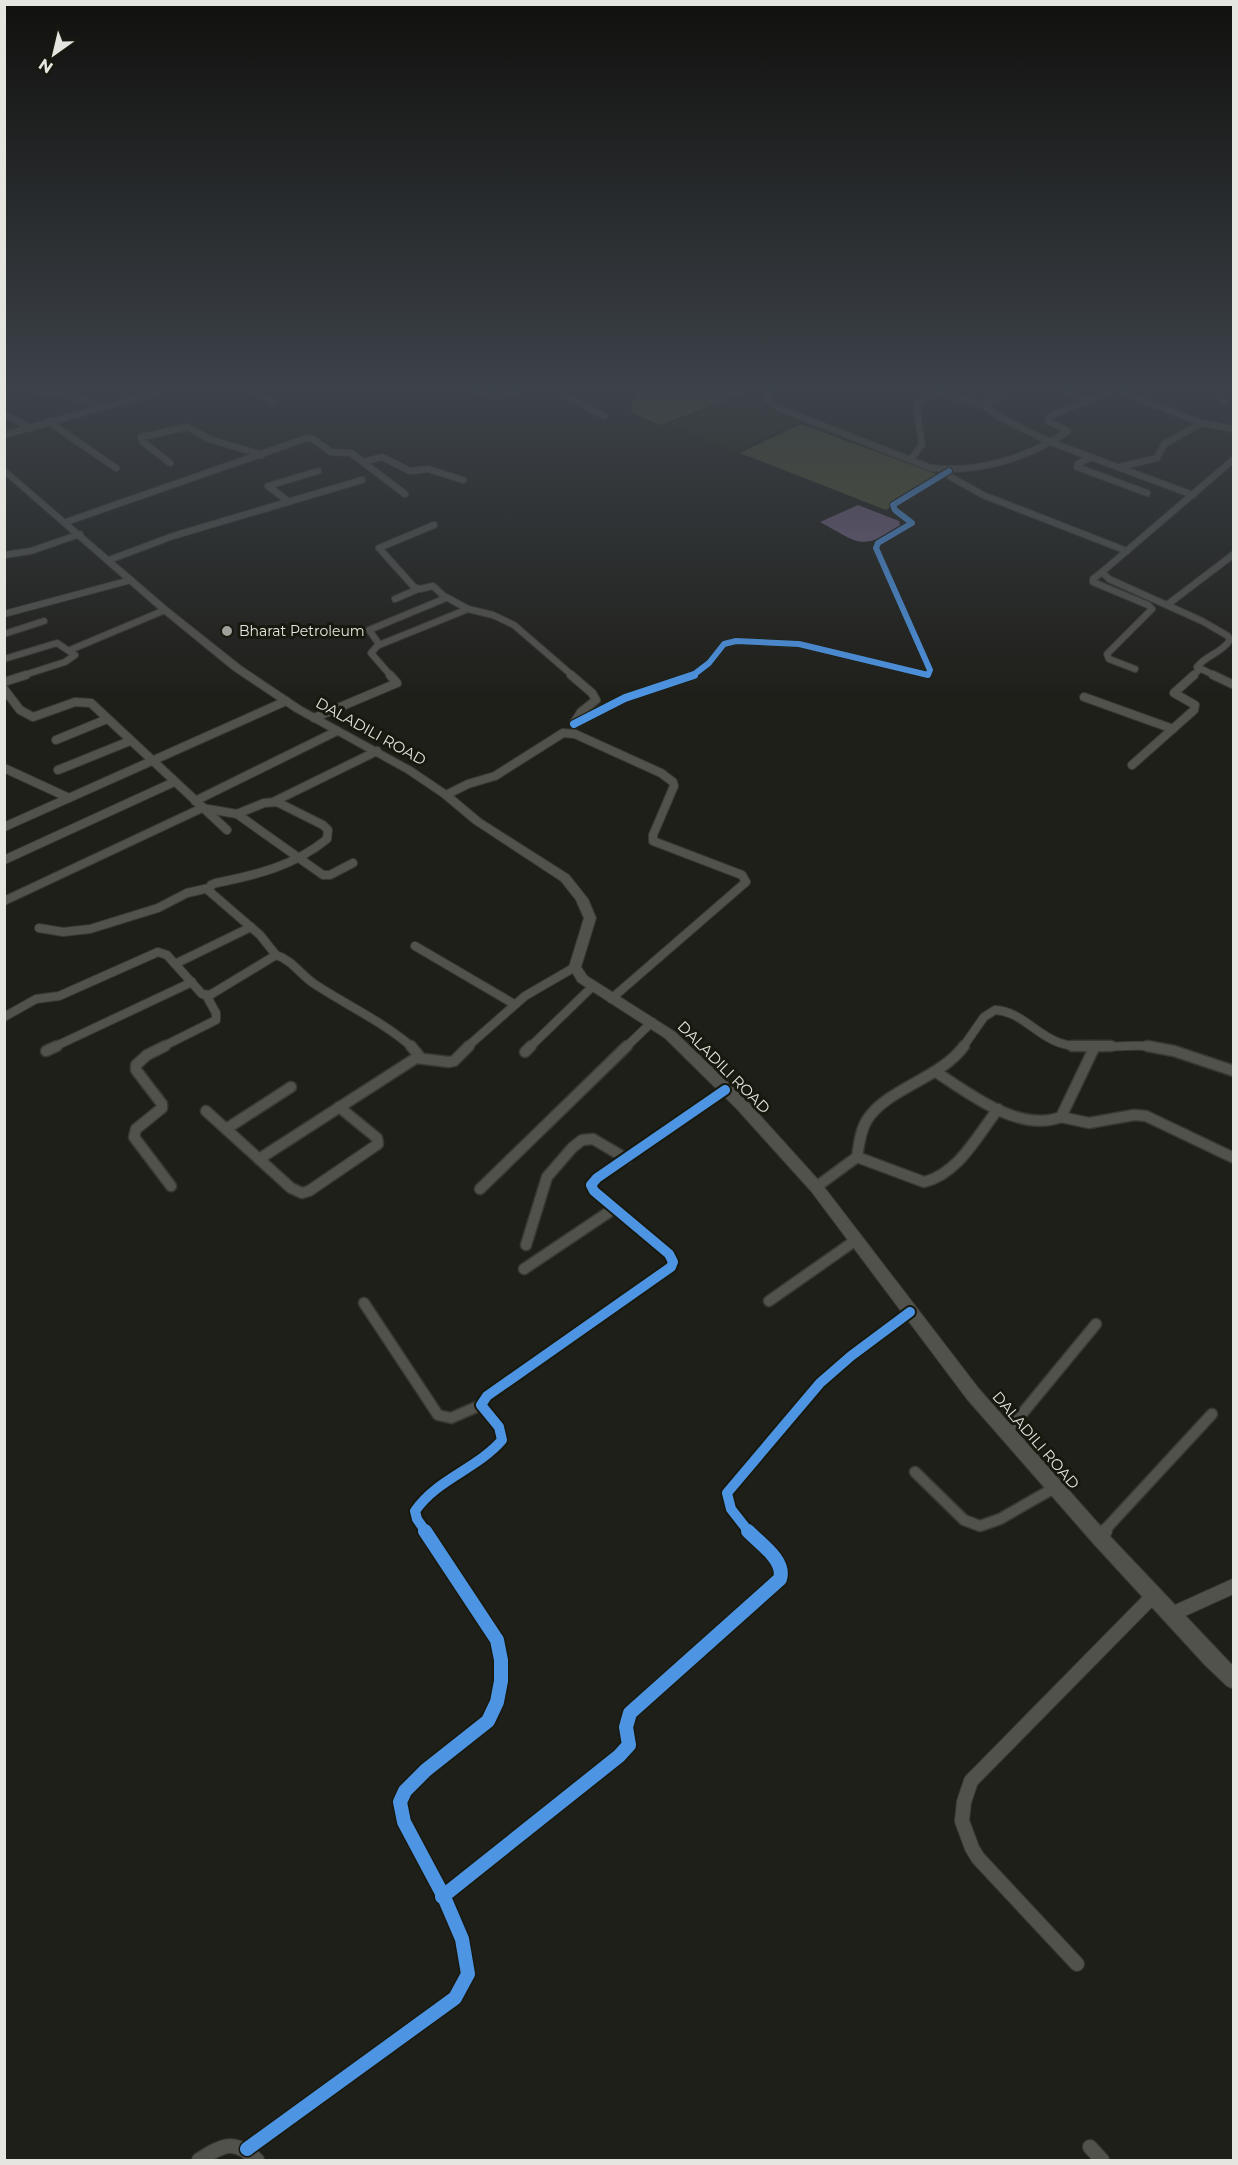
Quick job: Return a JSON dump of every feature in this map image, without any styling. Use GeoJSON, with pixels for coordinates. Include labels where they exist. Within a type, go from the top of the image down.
{"type":"FeatureCollection","features":[{"type":"Feature","properties":{"kind":"main road","name":"DALADILI ROAD"},"geometry":{"type":"LineString","coordinates":[[32,493],[165,610],[237,669],[314,718],[377,751],[446,795],[477,821],[566,878],[576,888],[590,918],[575,967],[576,972],[593,987],[670,1035],[742,1105],[816,1187],[973,1394],[1098,1537],[1233,1680]]}},
{"type":"Feature","properties":{"kind":"street"},"geometry":{"type":"LineString","coordinates":[[66,522],[149,493]]}},
{"type":"Feature","properties":{"kind":"street"},"geometry":{"type":"LineString","coordinates":[[277,493],[289,502]]}},
{"type":"Feature","properties":{"kind":"street"},"geometry":{"type":"LineString","coordinates":[[110,560],[173,536],[319,493]]}},
{"type":"Feature","properties":{"kind":"street"},"geometry":{"type":"LineString","coordinates":[[574,724],[625,698],[693,676],[709,663],[724,644],[736,641],[800,644],[928,675],[930,670],[876,548],[878,543],[912,523],[895,510],[893,505],[911,493]]}},
{"type":"Feature","properties":{"kind":"street"},"geometry":{"type":"LineString","coordinates":[[980,493],[1127,551]]}},
{"type":"Feature","properties":{"kind":"street"},"geometry":{"type":"LineString","coordinates":[[1135,669],[1114,662],[1107,654],[1152,609],[1148,605],[1093,582],[1093,579],[1193,495],[1188,493]]}},
{"type":"Feature","properties":{"kind":"street"},"geometry":{"type":"LineString","coordinates":[[418,589],[407,582],[379,548],[434,525]]}},
{"type":"Feature","properties":{"kind":"street"},"geometry":{"type":"LineString","coordinates":[[4,555],[31,551],[80,534]]}},
{"type":"Feature","properties":{"kind":"street"},"geometry":{"type":"LineString","coordinates":[[1167,605],[1196,585],[1233,554]]}},
{"type":"Feature","properties":{"kind":"street"},"geometry":{"type":"LineString","coordinates":[[1102,572],[1109,579],[1214,627],[1230,640],[1228,645],[1200,662],[1197,667],[1199,670]]}},
{"type":"Feature","properties":{"kind":"street"},"geometry":{"type":"LineString","coordinates":[[4,614],[131,580]]}},
{"type":"Feature","properties":{"kind":"street"},"geometry":{"type":"LineString","coordinates":[[395,599],[418,589],[433,586],[446,597],[468,609],[493,615],[514,625],[592,693],[596,700],[581,712],[569,733]]}},
{"type":"Feature","properties":{"kind":"street"},"geometry":{"type":"LineString","coordinates":[[379,645],[370,632],[371,629],[444,600],[446,597]]}},
{"type":"Feature","properties":{"kind":"street"},"geometry":{"type":"LineString","coordinates":[[4,634],[46,623],[34,606]]}},
{"type":"Feature","properties":{"kind":"street"},"geometry":{"type":"LineString","coordinates":[[314,718],[395,685],[396,681],[371,653],[379,645],[468,609]]}},
{"type":"Feature","properties":{"kind":"street"},"geometry":{"type":"LineString","coordinates":[[70,650],[165,610]]}},
{"type":"Feature","properties":{"kind":"street"},"geometry":{"type":"LineString","coordinates":[[4,659],[57,643],[75,655],[71,660],[4,682]]}},
{"type":"Feature","properties":{"kind":"street"},"geometry":{"type":"LineString","coordinates":[[1199,670],[1233,685]]}},
{"type":"Feature","properties":{"kind":"street"},"geometry":{"type":"LineString","coordinates":[[1132,765],[1195,708],[1174,693],[1199,670]]}},
{"type":"Feature","properties":{"kind":"street"},"geometry":{"type":"LineString","coordinates":[[4,689],[25,715],[36,716],[75,701],[86,700],[227,830]]}},
{"type":"Feature","properties":{"kind":"street"},"geometry":{"type":"LineString","coordinates":[[1084,697],[1173,729]]}},
{"type":"Feature","properties":{"kind":"street"},"geometry":{"type":"LineString","coordinates":[[4,827],[286,701]]}},
{"type":"Feature","properties":{"kind":"street"},"geometry":{"type":"LineString","coordinates":[[56,740],[107,719]]}},
{"type":"Feature","properties":{"kind":"street"},"geometry":{"type":"LineString","coordinates":[[195,801],[338,731]]}},
{"type":"Feature","properties":{"kind":"street"},"geometry":{"type":"LineString","coordinates":[[446,795],[468,784],[495,776],[558,734],[569,733],[661,773],[673,782],[674,786],[653,835],[653,841],[732,871],[746,879],[744,885],[611,999]]}},
{"type":"Feature","properties":{"kind":"street"},"geometry":{"type":"LineString","coordinates":[[58,770],[130,741]]}},
{"type":"Feature","properties":{"kind":"street"},"geometry":{"type":"LineString","coordinates":[[237,814],[273,801],[377,751]]}},
{"type":"Feature","properties":{"kind":"street"},"geometry":{"type":"LineString","coordinates":[[4,768],[69,798]]}},
{"type":"Feature","properties":{"kind":"street"},"geometry":{"type":"LineString","coordinates":[[4,860],[174,782]]}},
{"type":"Feature","properties":{"kind":"street"},"geometry":{"type":"LineString","coordinates":[[39,928],[74,932],[141,914],[187,893],[209,888],[216,883],[275,869],[298,858],[327,839],[328,830],[273,801]]}},
{"type":"Feature","properties":{"kind":"street"},"geometry":{"type":"LineString","coordinates":[[4,901],[202,808],[237,814],[298,858],[326,875],[353,862]]}},
{"type":"Feature","properties":{"kind":"street"},"geometry":{"type":"LineString","coordinates":[[209,888],[212,894],[268,942],[276,955],[285,958],[310,982],[409,1043],[420,1057],[441,1063],[451,1063],[514,1004],[545,981],[575,967]]}},
{"type":"Feature","properties":{"kind":"street"},"geometry":{"type":"LineString","coordinates":[[175,964],[251,927]]}},
{"type":"Feature","properties":{"kind":"street"},"geometry":{"type":"LineString","coordinates":[[415,946],[514,1004]]}},
{"type":"Feature","properties":{"kind":"street"},"geometry":{"type":"LineString","coordinates":[[4,1017],[36,999],[59,996],[158,952],[163,952],[206,995],[216,1013],[216,1020],[147,1055],[136,1065],[136,1070],[162,1104],[162,1108],[136,1129],[134,1137],[171,1186]]}},
{"type":"Feature","properties":{"kind":"street"},"geometry":{"type":"LineString","coordinates":[[206,995],[216,993],[276,955]]}},
{"type":"Feature","properties":{"kind":"street"},"geometry":{"type":"LineString","coordinates":[[46,1051],[192,982]]}},
{"type":"Feature","properties":{"kind":"street"},"geometry":{"type":"LineString","coordinates":[[525,1052],[593,987]]}},
{"type":"Feature","properties":{"kind":"street"},"geometry":{"type":"LineString","coordinates":[[816,1187],[858,1157],[860,1136],[869,1116],[936,1072],[956,1056],[984,1016],[993,1010],[1006,1011],[1060,1044],[1152,1046],[1233,1071]]}},
{"type":"Feature","properties":{"kind":"street"},"geometry":{"type":"LineString","coordinates":[[480,1189],[652,1022]]}},
{"type":"Feature","properties":{"kind":"street"},"geometry":{"type":"LineString","coordinates":[[936,1072],[998,1109],[1039,1121],[1056,1121],[1061,1117],[1095,1046]]}},
{"type":"Feature","properties":{"kind":"street"},"geometry":{"type":"LineString","coordinates":[[259,1159],[420,1057]]}},
{"type":"Feature","properties":{"kind":"street"},"geometry":{"type":"LineString","coordinates":[[226,1129],[291,1087]]}},
{"type":"Feature","properties":{"kind":"street"},"geometry":{"type":"LineString","coordinates":[[364,1303],[438,1415],[452,1418],[481,1405],[487,1396],[671,1267],[673,1262],[669,1254],[594,1191],[591,1185],[725,1090]]}},
{"type":"Feature","properties":{"kind":"street"},"geometry":{"type":"LineString","coordinates":[[206,1111],[298,1193],[309,1191],[378,1144],[377,1138],[339,1107]]}},
{"type":"Feature","properties":{"kind":"street"},"geometry":{"type":"LineString","coordinates":[[858,1157],[924,1182],[932,1182],[951,1168],[998,1109]]}},
{"type":"Feature","properties":{"kind":"street"},"geometry":{"type":"LineString","coordinates":[[1061,1117],[1089,1123],[1134,1115],[1146,1116],[1233,1158]]}},
{"type":"Feature","properties":{"kind":"street"},"geometry":{"type":"LineString","coordinates":[[526,1245],[546,1177],[572,1148],[582,1140],[593,1139],[627,1159]]}},
{"type":"Feature","properties":{"kind":"street"},"geometry":{"type":"LineString","coordinates":[[524,1269],[615,1208]]}},
{"type":"Feature","properties":{"kind":"street"},"geometry":{"type":"LineString","coordinates":[[769,1301],[856,1240]]}},
{"type":"Feature","properties":{"kind":"street"},"geometry":{"type":"LineString","coordinates":[[442,1897],[619,1756],[629,1745],[626,1727],[630,1713],[780,1579],[782,1573],[780,1564],[730,1510],[726,1498],[727,1492],[820,1383],[851,1356],[910,1312]]}},
{"type":"Feature","properties":{"kind":"street"},"geometry":{"type":"LineString","coordinates":[[1007,1432],[1096,1324]]}},
{"type":"Feature","properties":{"kind":"street"},"geometry":{"type":"LineString","coordinates":[[247,2149],[455,1998],[465,1985],[467,1961],[461,1938],[404,1822],[399,1802],[403,1794],[420,1776],[488,1721],[495,1712],[498,1701],[501,1653],[497,1640],[417,1519],[415,1511],[425,1497],[489,1454],[502,1440],[499,1427],[481,1405]]}},
{"type":"Feature","properties":{"kind":"street"},"geometry":{"type":"LineString","coordinates":[[1098,1537],[1212,1414]]}},
{"type":"Feature","properties":{"kind":"street"},"geometry":{"type":"LineString","coordinates":[[915,1472],[964,1520],[980,1526],[1000,1519],[1056,1487]]}},
{"type":"Feature","properties":{"kind":"street"},"geometry":{"type":"LineString","coordinates":[[1170,1615],[1233,1586]]}},
{"type":"Feature","properties":{"kind":"street"},"geometry":{"type":"LineString","coordinates":[[1077,1965],[978,1858],[966,1841],[961,1819],[963,1799],[970,1781],[1153,1596]]}},
{"type":"Feature","properties":{"kind":"street"},"geometry":{"type":"LineString","coordinates":[[198,2160],[223,2145],[235,2145],[247,2149],[257,2160]]}},
{"type":"Feature","properties":{"kind":"street"},"geometry":{"type":"LineString","coordinates":[[1090,2147],[1102,2160]]}},
{"type":"Feature","properties":{"kind":"green space"},"geometry":{"type":"Polygon","coordinates":[[[843,493],[912,493],[886,510],[843,493]]]}},
{"type":"Feature","properties":{"kind":"shaded area"},"geometry":{"type":"Polygon","coordinates":[[[858,505],[899,521],[901,528],[876,539],[860,542],[820,522],[858,505]]]}},
{"type":"Feature","properties":{"kind":"cycle path"},"geometry":{"type":"LineString","coordinates":[[574,724],[625,698],[693,676],[709,663],[724,644],[736,641],[799,644],[928,675],[930,670],[876,548],[878,543],[912,523],[895,510],[893,505],[911,493]]}},
{"type":"Feature","properties":{"kind":"cycle path"},"geometry":{"type":"LineString","coordinates":[[247,2149],[455,1998],[466,1981],[467,1958],[462,1939],[444,1897],[404,1822],[400,1799],[426,1770],[488,1721],[497,1702],[501,1681],[501,1660],[497,1640],[417,1519],[415,1511],[422,1501],[443,1483],[482,1459],[502,1440],[499,1427],[481,1405],[487,1396],[671,1267],[673,1262],[669,1254],[594,1191],[591,1185],[597,1178],[725,1090]]}},
{"type":"Feature","properties":{"kind":"cycle path"},"geometry":{"type":"LineString","coordinates":[[442,1897],[619,1756],[629,1745],[626,1727],[630,1713],[780,1579],[782,1573],[780,1564],[738,1519],[727,1500],[727,1493],[820,1383],[851,1356],[910,1312]]}},
{"type":"Feature","properties":{"kind":"place","name":"Bharat Petroleum"},"geometry":{"type":"Point","coordinates":[227,631]}}]}
